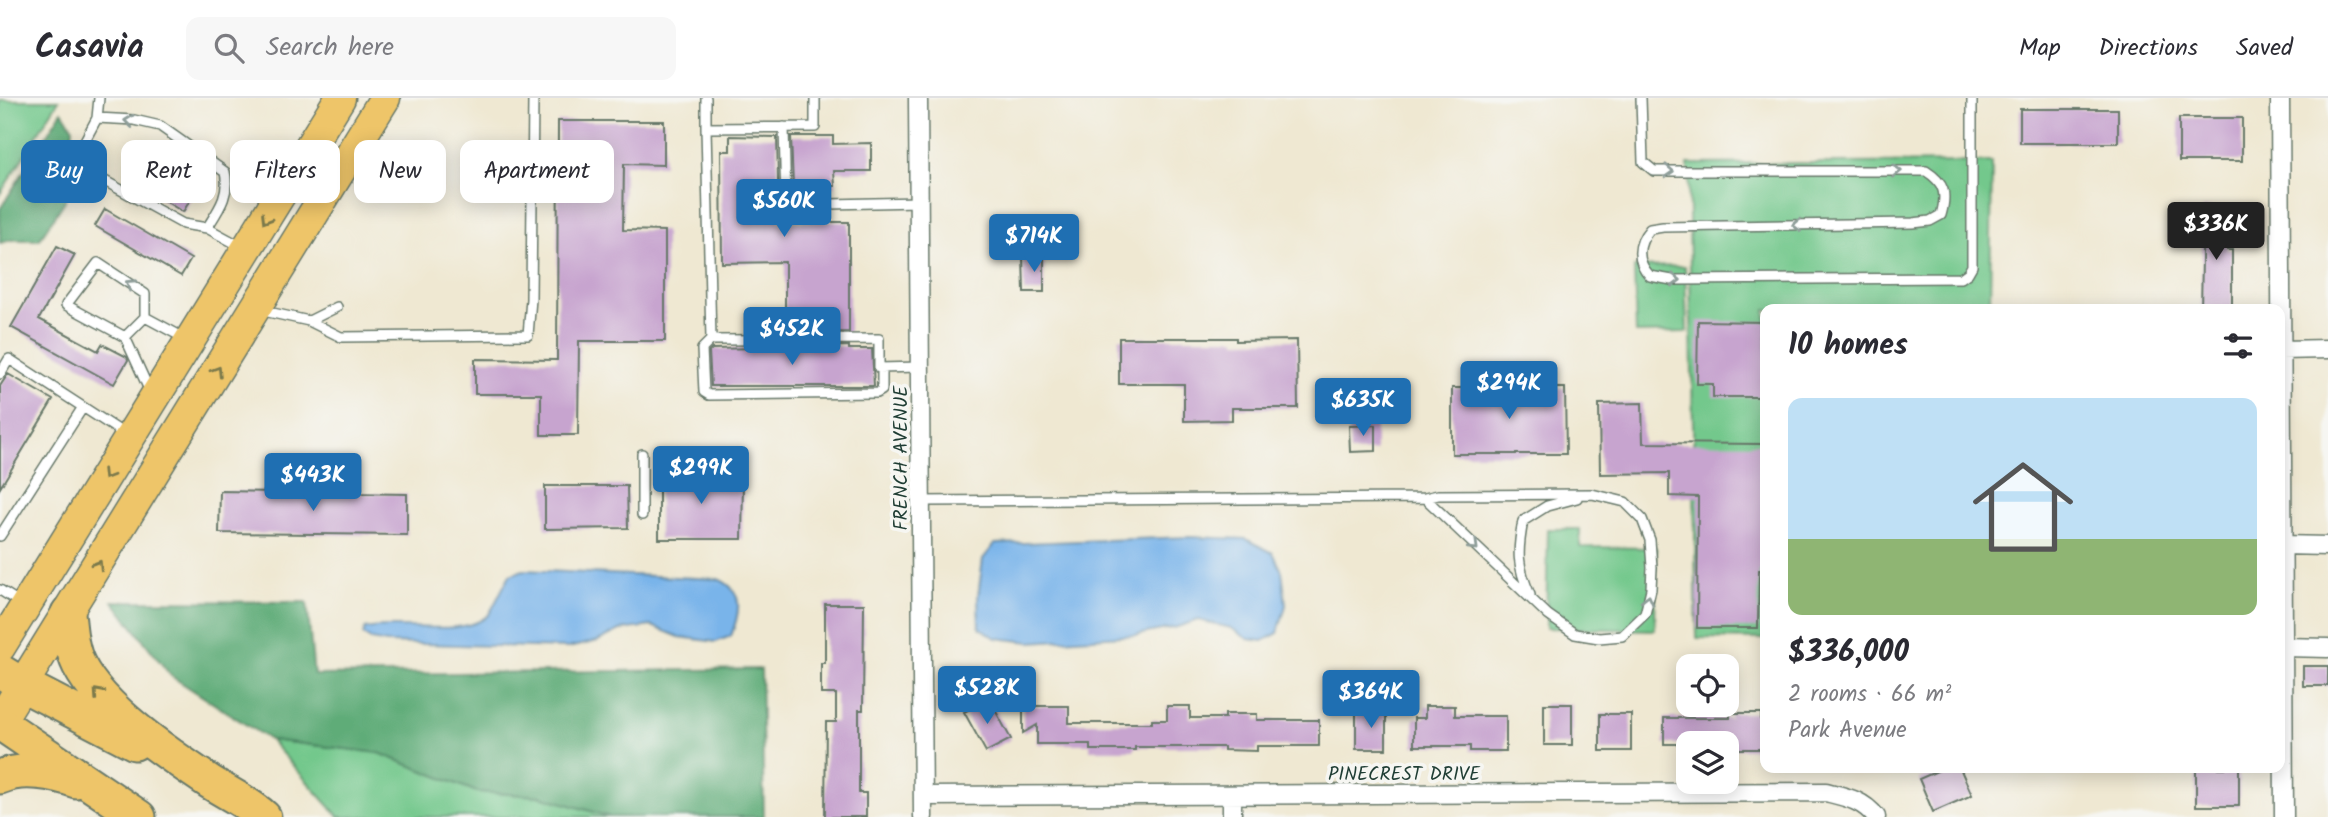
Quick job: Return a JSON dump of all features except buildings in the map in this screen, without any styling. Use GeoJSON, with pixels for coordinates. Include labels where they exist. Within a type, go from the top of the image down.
{"type":"FeatureCollection","features":[{"type":"Feature","properties":{"kind":"highway"},"geometry":{"type":"LineString","coordinates":[[68,613],[71,641],[78,663],[93,689],[125,720],[208,781],[264,817]]}},
{"type":"Feature","properties":{"kind":"highway"},"geometry":{"type":"LineString","coordinates":[[11,678],[208,781]]}},
{"type":"Feature","properties":{"kind":"highway"},"geometry":{"type":"LineString","coordinates":[[0,722],[139,817]]}},
{"type":"Feature","properties":{"kind":"highway"},"geometry":{"type":"LineString","coordinates":[[0,777],[35,773],[63,776],[100,791]]}},
{"type":"Feature","properties":{"kind":"main road"},"geometry":{"type":"LineString","coordinates":[[0,647],[12,598],[130,437],[340,98]]}},
{"type":"Feature","properties":{"kind":"main road"},"geometry":{"type":"LineString","coordinates":[[0,722],[11,678],[68,613],[385,98]]}},
{"type":"Feature","properties":{"kind":"street","name":"FRENCH AVENUE"},"geometry":{"type":"LineString","coordinates":[[918,98],[923,817]]}},
{"type":"Feature","properties":{"kind":"street"},"geometry":{"type":"LineString","coordinates":[[2280,98],[2281,304]]}},
{"type":"Feature","properties":{"kind":"street"},"geometry":{"type":"LineString","coordinates":[[2285,350],[2328,349]]}},
{"type":"Feature","properties":{"kind":"street"},"geometry":{"type":"LineString","coordinates":[[2285,545],[2328,546]]}},
{"type":"Feature","properties":{"kind":"street"},"geometry":{"type":"LineString","coordinates":[[2285,647],[2328,648]]}},
{"type":"Feature","properties":{"kind":"street"},"geometry":{"type":"LineString","coordinates":[[2284,773],[2284,817]]}},
{"type":"Feature","properties":{"kind":"street","name":"PINECREST DRIVE"},"geometry":{"type":"LineString","coordinates":[[923,796],[1826,792],[1848,797],[1868,806],[1876,817]]}},
{"type":"Feature","properties":{"kind":"street"},"geometry":{"type":"LineString","coordinates":[[1232,795],[1232,817]]}},
{"type":"Feature","properties":{"kind":"lane"},"geometry":{"type":"LineString","coordinates":[[99,98],[97,118],[82,146],[84,161],[103,180],[183,224],[207,228],[247,250]]}},
{"type":"Feature","properties":{"kind":"lane"},"geometry":{"type":"LineString","coordinates":[[255,309],[309,321],[341,337],[528,335],[531,299],[533,98]]}},
{"type":"Feature","properties":{"kind":"lane"},"geometry":{"type":"LineString","coordinates":[[706,98],[710,340],[702,349],[704,392],[709,395],[877,393],[882,390],[882,368]]}},
{"type":"Feature","properties":{"kind":"lane"},"geometry":{"type":"LineString","coordinates":[[706,128],[815,127],[815,98]]}},
{"type":"Feature","properties":{"kind":"lane"},"geometry":{"type":"LineString","coordinates":[[1642,98],[1643,162],[1654,171],[1926,172],[1937,178],[1944,191],[1941,215],[1930,221],[1650,229],[1640,245],[1640,263],[1650,276],[1672,280],[1961,278],[1972,266],[1972,98]]}},
{"type":"Feature","properties":{"kind":"lane"},"geometry":{"type":"LineString","coordinates":[[97,118],[134,120],[160,127],[225,172],[228,185],[224,201],[207,228]]}},
{"type":"Feature","properties":{"kind":"lane"},"geometry":{"type":"LineString","coordinates":[[784,127],[786,205],[919,202]]}},
{"type":"Feature","properties":{"kind":"lane"},"geometry":{"type":"LineString","coordinates":[[125,337],[145,317],[145,294],[98,263],[66,305],[125,337],[153,401]]}},
{"type":"Feature","properties":{"kind":"lane"},"geometry":{"type":"LineString","coordinates":[[309,321],[337,307]]}},
{"type":"Feature","properties":{"kind":"lane"},"geometry":{"type":"LineString","coordinates":[[145,317],[190,341]]}},
{"type":"Feature","properties":{"kind":"lane"},"geometry":{"type":"LineString","coordinates":[[710,340],[879,339],[878,368],[920,367]]}},
{"type":"Feature","properties":{"kind":"lane"},"geometry":{"type":"LineString","coordinates":[[0,374],[9,359],[130,437]]}},
{"type":"Feature","properties":{"kind":"lane"},"geometry":{"type":"LineString","coordinates":[[0,536],[83,407]]}},
{"type":"Feature","properties":{"kind":"lane"},"geometry":{"type":"LineString","coordinates":[[642,454],[642,515]]}},
{"type":"Feature","properties":{"kind":"lane"},"geometry":{"type":"LineString","coordinates":[[921,501],[1425,498],[1438,495],[1592,494],[1625,502],[1642,519],[1650,540],[1653,567],[1651,589],[1644,614],[1622,636],[1599,638],[1575,634],[1532,601],[1425,498]]}},
{"type":"Feature","properties":{"kind":"lane"},"geometry":{"type":"LineString","coordinates":[[1532,601],[1518,563],[1523,521],[1546,506],[1592,494]]}},
{"type":"Feature","properties":{"kind":"green space"},"geometry":{"type":"Polygon","coordinates":[[[0,100],[59,100],[34,140],[21,140],[21,161],[0,194],[0,100]]]}},
{"type":"Feature","properties":{"kind":"green space"},"geometry":{"type":"Polygon","coordinates":[[[62,111],[73,128],[72,140],[44,140],[62,111]]]}},
{"type":"Feature","properties":{"kind":"green space"},"geometry":{"type":"Polygon","coordinates":[[[1992,162],[1990,304],[1760,304],[1760,639],[1697,638],[1688,164],[1992,162]]]}},
{"type":"Feature","properties":{"kind":"green space"},"geometry":{"type":"Polygon","coordinates":[[[21,176],[21,203],[64,203],[39,240],[0,243],[0,209],[21,176]]]}},
{"type":"Feature","properties":{"kind":"green space"},"geometry":{"type":"Polygon","coordinates":[[[1685,266],[1687,332],[1636,333],[1634,267],[1685,266]]]}},
{"type":"Feature","properties":{"kind":"green space"},"geometry":{"type":"Polygon","coordinates":[[[1548,529],[1580,529],[1580,547],[1656,548],[1655,630],[1546,628],[1548,529]]]}},
{"type":"Feature","properties":{"kind":"green space"},"geometry":{"type":"Polygon","coordinates":[[[113,601],[307,602],[314,675],[761,669],[764,817],[610,817],[541,796],[477,792],[379,753],[270,740],[171,676],[113,601]]]}},
{"type":"Feature","properties":{"kind":"green space"},"geometry":{"type":"Polygon","coordinates":[[[270,740],[379,753],[477,792],[541,796],[610,817],[339,817],[270,740]]]}},
{"type":"Feature","properties":{"kind":"water"},"geometry":{"type":"Polygon","coordinates":[[[1189,537],[1246,539],[1273,553],[1282,571],[1286,605],[1278,633],[1263,641],[1248,639],[1231,628],[1198,620],[1136,635],[1030,642],[996,638],[979,627],[978,596],[983,559],[995,544],[1189,537]]]}},
{"type":"Feature","properties":{"kind":"water"},"geometry":{"type":"Polygon","coordinates":[[[523,570],[718,579],[733,589],[738,603],[737,619],[731,636],[716,642],[679,637],[652,626],[620,630],[598,641],[568,648],[387,643],[371,640],[363,635],[365,629],[379,627],[448,628],[478,621],[489,614],[510,575],[523,570]]]}}]}
